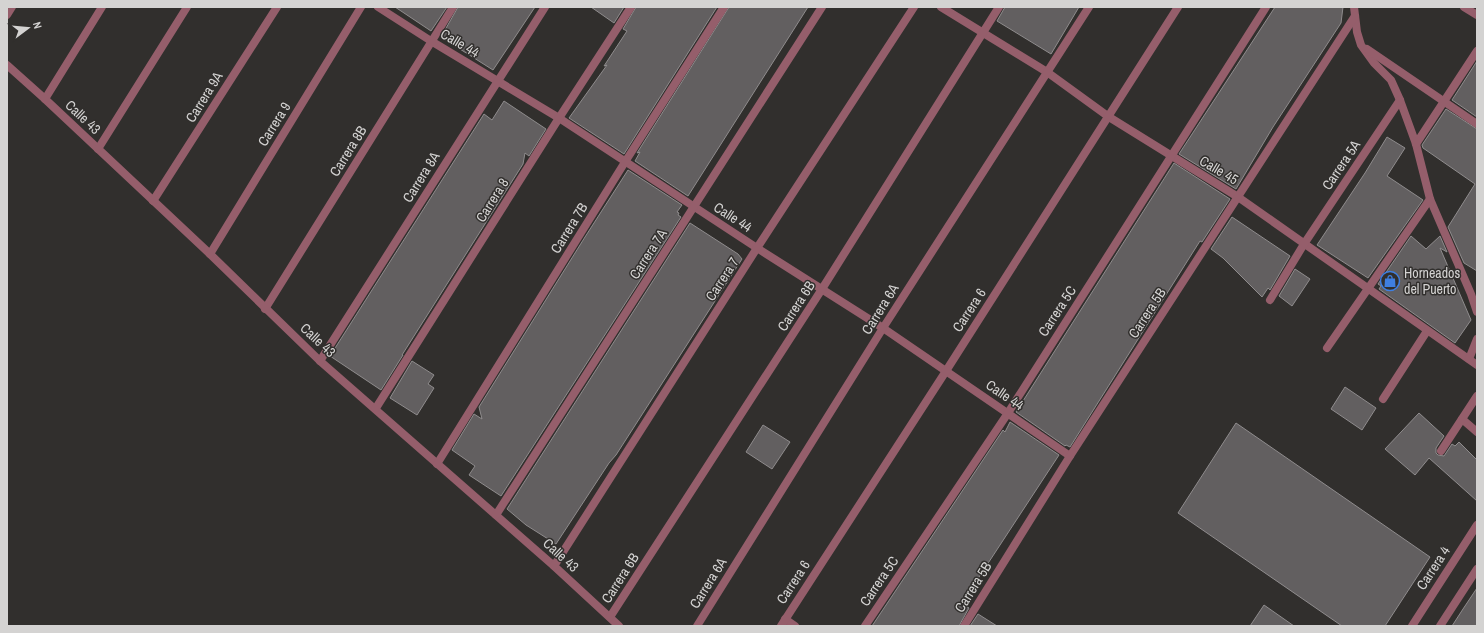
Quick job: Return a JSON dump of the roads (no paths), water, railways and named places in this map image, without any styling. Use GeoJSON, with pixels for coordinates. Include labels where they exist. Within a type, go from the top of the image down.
{"type":"FeatureCollection","features":[{"type":"Feature","properties":{"kind":"street"},"geometry":{"type":"LineString","coordinates":[[7,15],[12,7]]}},
{"type":"Feature","properties":{"kind":"street"},"geometry":{"type":"LineString","coordinates":[[45,99],[102,7]]}},
{"type":"Feature","properties":{"kind":"street"},"geometry":{"type":"LineString","coordinates":[[98,149],[187,7]]}},
{"type":"Feature","properties":{"kind":"street","name":"Carrera 9A"},"geometry":{"type":"LineString","coordinates":[[154,201],[277,7]]}},
{"type":"Feature","properties":{"kind":"street","name":"Carrera 9"},"geometry":{"type":"LineString","coordinates":[[210,254],[361,7]]}},
{"type":"Feature","properties":{"kind":"street","name":"Calle 44"},"geometry":{"type":"LineString","coordinates":[[378,7],[431,41],[559,118],[757,248],[883,328],[1070,456]]}},
{"type":"Feature","properties":{"kind":"street","name":"Carrera 8B"},"geometry":{"type":"LineString","coordinates":[[266,309],[453,7]]}},
{"type":"Feature","properties":{"kind":"street","name":"Carrera 8A"},"geometry":{"type":"LineString","coordinates":[[320,361],[546,7]]}},
{"type":"Feature","properties":{"kind":"street","name":"Carrera 8"},"geometry":{"type":"LineString","coordinates":[[376,408],[631,7]]}},
{"type":"Feature","properties":{"kind":"street","name":"Carrera 7B"},"geometry":{"type":"LineString","coordinates":[[437,464],[625,162],[724,7]]}},
{"type":"Feature","properties":{"kind":"street","name":"Carrera 7A"},"geometry":{"type":"LineString","coordinates":[[496,515],[822,7]]}},
{"type":"Feature","properties":{"kind":"street","name":"Carrera 7"},"geometry":{"type":"LineString","coordinates":[[554,566],[757,248],[914,7]]}},
{"type":"Feature","properties":{"kind":"street","name":"Calle 45"},"geometry":{"type":"LineString","coordinates":[[941,7],[1047,72],[1109,117],[1171,157],[1238,197],[1477,365]]}},
{"type":"Feature","properties":{"kind":"street","name":"Carrera 6B"},"geometry":{"type":"LineString","coordinates":[[610,617],[822,289],[999,7]]}},
{"type":"Feature","properties":{"kind":"street","name":"Carrera 6A"},"geometry":{"type":"LineString","coordinates":[[697,626],[883,328],[1089,7]]}},
{"type":"Feature","properties":{"kind":"street","name":"Carrera 6"},"geometry":{"type":"LineString","coordinates":[[783,622],[946,371],[1178,7]]}},
{"type":"Feature","properties":{"kind":"street","name":"Carrera 5C"},"geometry":{"type":"LineString","coordinates":[[865,626],[1008,413],[1266,7]]}},
{"type":"Feature","properties":{"kind":"street"},"geometry":{"type":"LineString","coordinates":[[1354,7],[1356,32],[1361,45],[1374,63],[1391,80],[1400,100],[1416,144],[1430,199],[1471,294],[1477,312]]}},
{"type":"Feature","properties":{"kind":"street"},"geometry":{"type":"LineString","coordinates":[[1464,7],[1477,15]]}},
{"type":"Feature","properties":{"kind":"street","name":"Carrera 5B"},"geometry":{"type":"LineString","coordinates":[[964,626],[1070,456],[1355,16]]}},
{"type":"Feature","properties":{"kind":"street"},"geometry":{"type":"LineString","coordinates":[[1361,45],[1477,124]]}},
{"type":"Feature","properties":{"kind":"street"},"geometry":{"type":"LineString","coordinates":[[1416,144],[1477,51]]}},
{"type":"Feature","properties":{"kind":"street","name":"Calle 43"},"geometry":{"type":"LineString","coordinates":[[7,65],[154,201],[320,361],[376,408],[437,464],[554,566],[619,626]]}},
{"type":"Feature","properties":{"kind":"street","name":"Carrera 5A"},"geometry":{"type":"LineString","coordinates":[[1270,300],[1304,244],[1400,100]]}},
{"type":"Feature","properties":{"kind":"street"},"geometry":{"type":"LineString","coordinates":[[1327,348],[1430,199]]}},
{"type":"Feature","properties":{"kind":"street"},"geometry":{"type":"LineString","coordinates":[[1471,294],[1477,285]]}},
{"type":"Feature","properties":{"kind":"street"},"geometry":{"type":"LineString","coordinates":[[1383,399],[1427,331]]}},
{"type":"Feature","properties":{"kind":"street"},"geometry":{"type":"LineString","coordinates":[[1469,360],[1477,339]]}},
{"type":"Feature","properties":{"kind":"street"},"geometry":{"type":"LineString","coordinates":[[1441,451],[1477,396]]}},
{"type":"Feature","properties":{"kind":"street"},"geometry":{"type":"LineString","coordinates":[[1462,419],[1477,432]]}},
{"type":"Feature","properties":{"kind":"street","name":"Carrera 4"},"geometry":{"type":"LineString","coordinates":[[1412,626],[1477,525]]}},
{"type":"Feature","properties":{"kind":"street"},"geometry":{"type":"LineString","coordinates":[[1440,626],[1477,569]]}},
{"type":"Feature","properties":{"kind":"street"},"geometry":{"type":"LineString","coordinates":[[783,622],[795,626]]}},
{"type":"Feature","properties":{"kind":"place","name":"Horneados del Puerto"},"geometry":{"type":"Point","coordinates":[1390,281]}}]}
